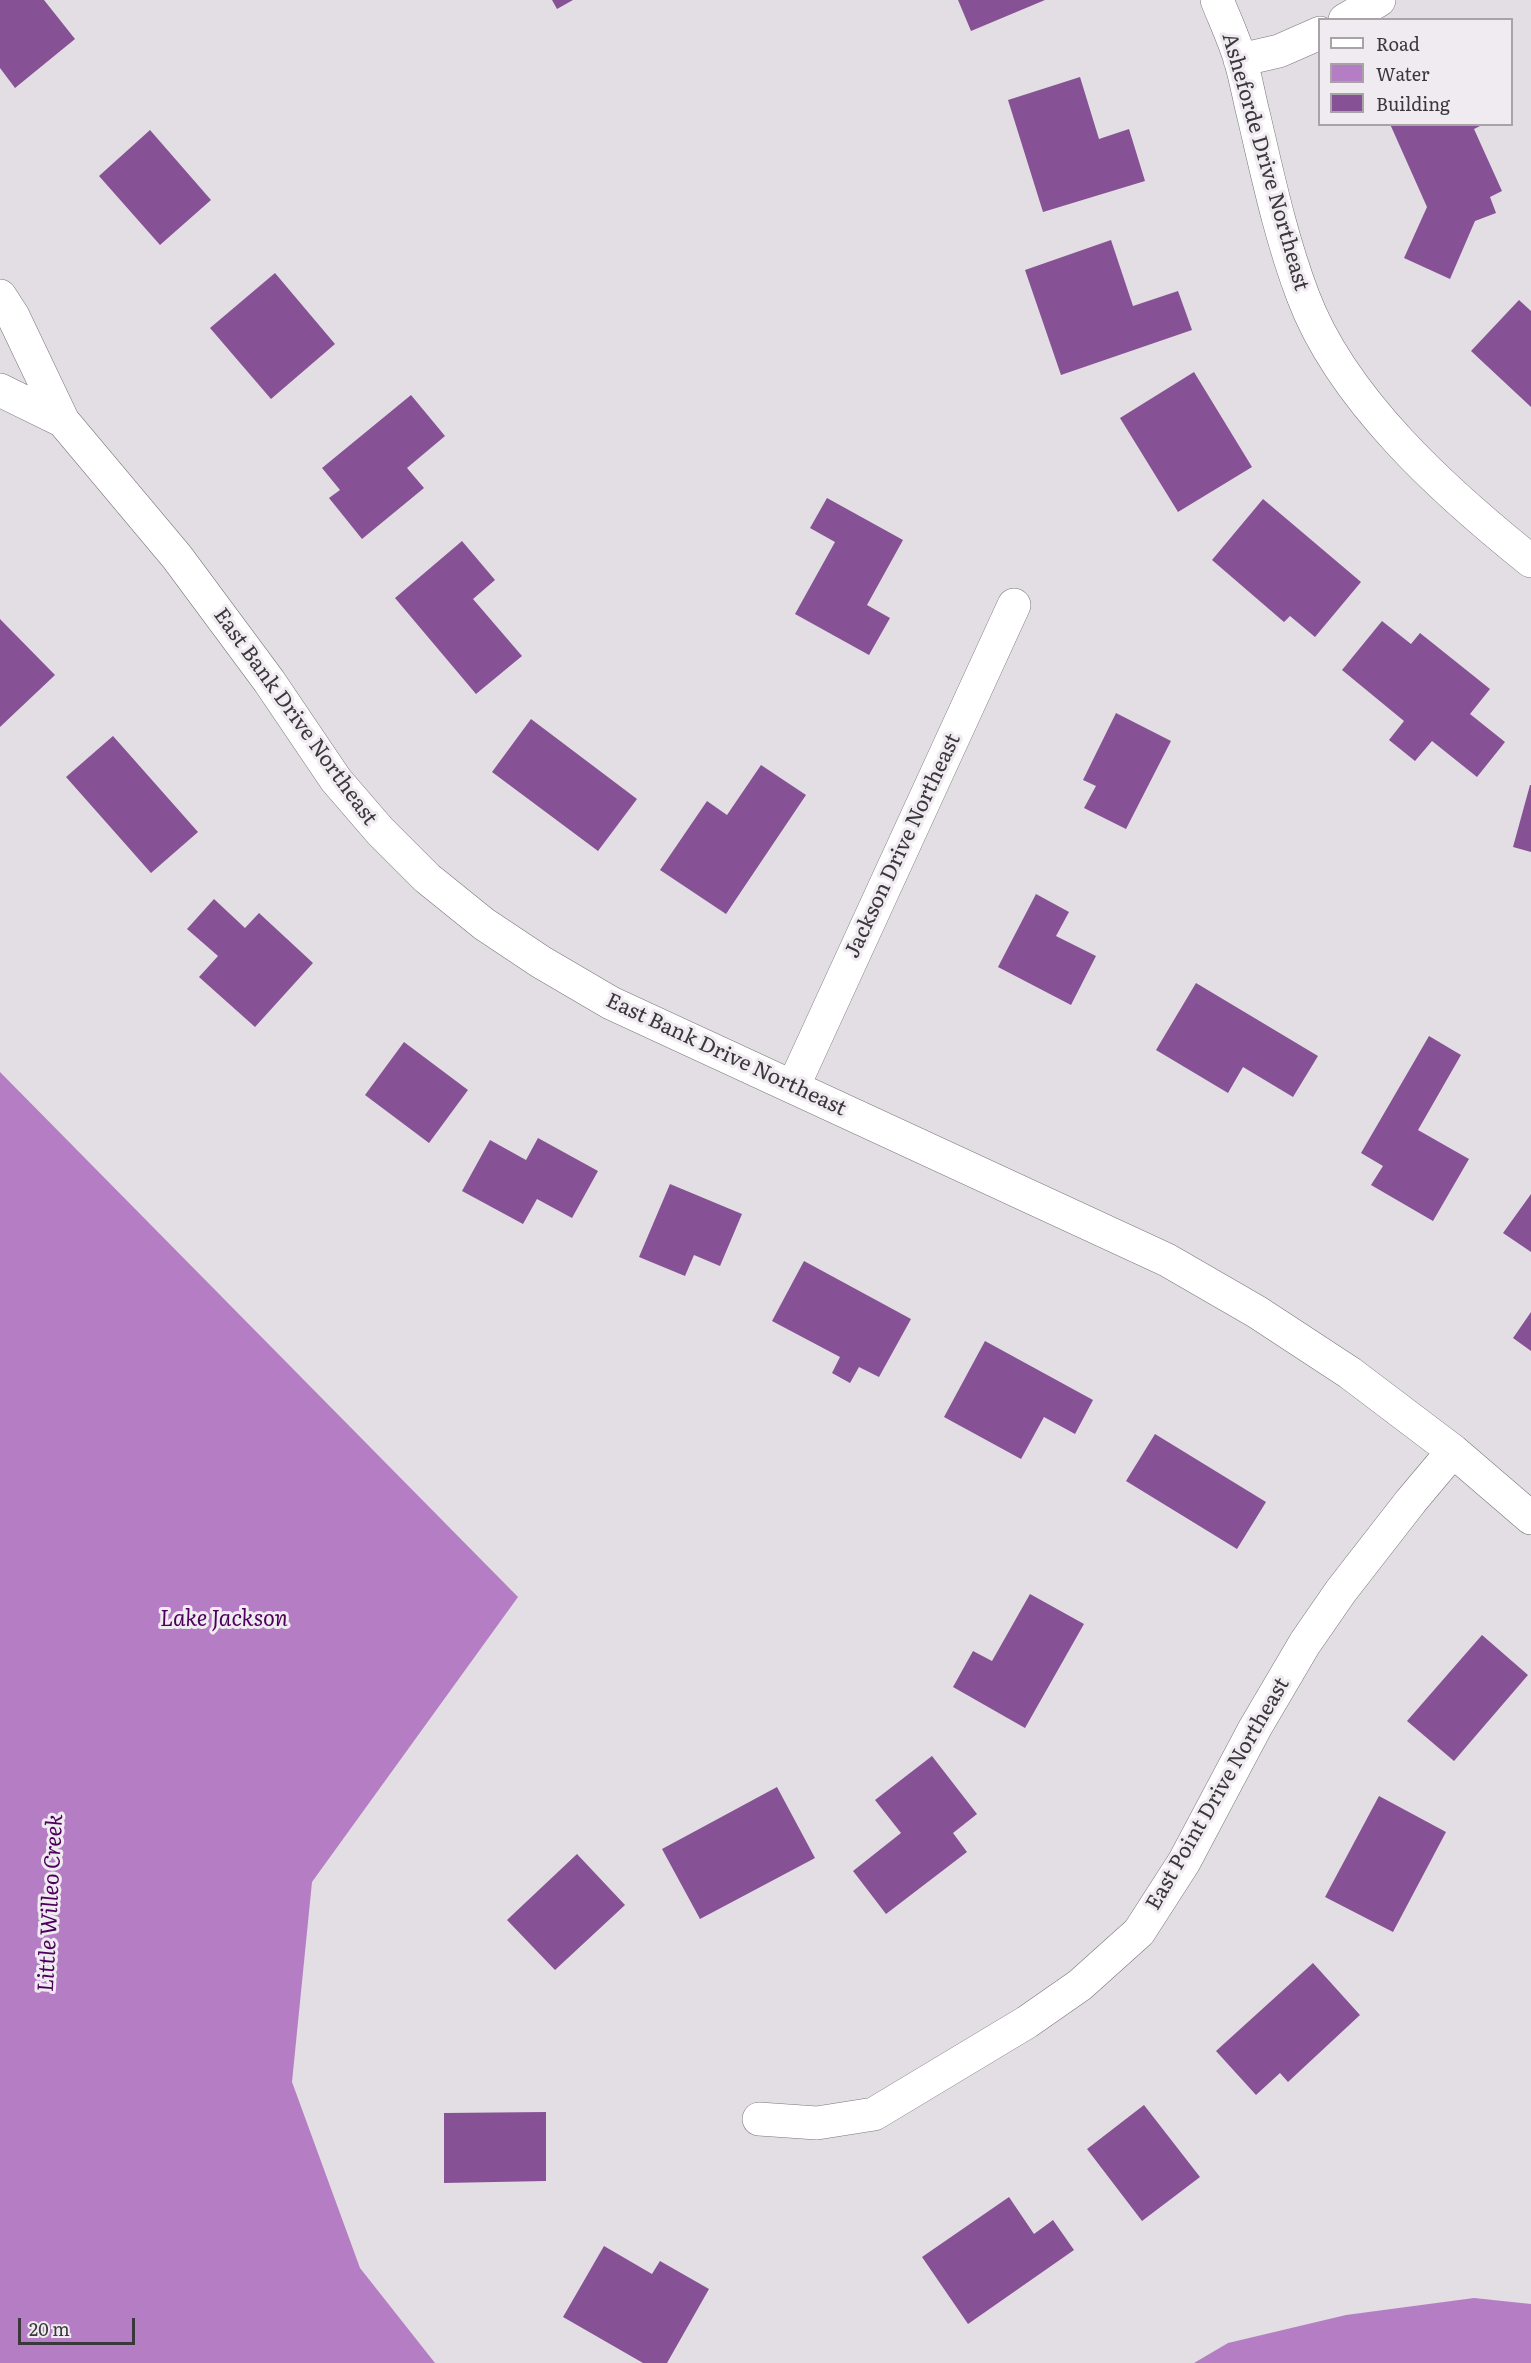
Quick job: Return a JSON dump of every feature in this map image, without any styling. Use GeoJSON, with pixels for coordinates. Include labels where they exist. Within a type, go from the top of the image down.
{"type":"FeatureCollection","features":[{"type":"Feature","properties":{"kind":"street","name":"Asheforde Drive Northeast"},"geometry":{"type":"LineString","coordinates":[[1217,0],[1240,60],[1282,231],[1303,297],[1332,357],[1372,412],[1496,533],[1531,561]]}},
{"type":"Feature","properties":{"kind":"street"},"geometry":{"type":"LineString","coordinates":[[1348,18],[1379,0]]}},
{"type":"Feature","properties":{"kind":"street"},"geometry":{"type":"LineString","coordinates":[[1240,60],[1279,51],[1318,34]]}},
{"type":"Feature","properties":{"kind":"street","name":"East Bank Drive Northeast"},"geometry":{"type":"LineString","coordinates":[[0,296],[13,316],[63,421],[177,557],[269,681],[336,780],[380,831],[427,878],[484,924],[541,962],[611,1003],[1167,1260],[1257,1312],[1350,1373],[1453,1451],[1531,1518]]}},
{"type":"Feature","properties":{"kind":"street","name":"East Bank Drive Northeast"},"geometry":{"type":"LineString","coordinates":[[0,390],[63,421]]}},
{"type":"Feature","properties":{"kind":"street","name":"Jackson Drive Northeast"},"geometry":{"type":"LineString","coordinates":[[793,1087],[1014,605]]}},
{"type":"Feature","properties":{"kind":"street","name":"East Point Drive Northeast"},"geometry":{"type":"LineString","coordinates":[[759,2120],[817,2123],[874,2114],[1053,2004],[1080,1985],[1138,1932],[1184,1862],[1255,1728],[1305,1643],[1348,1582],[1453,1451]]}},
{"type":"Feature","properties":{"kind":"water","name":"Lake Jackson"},"geometry":{"type":"Polygon","coordinates":[[[0,1072],[518,1597],[312,1882],[292,2082],[360,2268],[435,2363],[0,2363],[0,1072]]]}},
{"type":"Feature","properties":{"kind":"water"},"geometry":{"type":"Polygon","coordinates":[[[1474,2298],[1531,2304],[1531,2363],[1194,2363],[1228,2343],[1346,2315],[1474,2298]]]}},
{"type":"Feature","properties":{"kind":"building"},"geometry":{"type":"Polygon","coordinates":[[[0,0],[44,0],[75,39],[15,88],[0,68],[0,0]]]}},
{"type":"Feature","properties":{"kind":"building"},"geometry":{"type":"Polygon","coordinates":[[[552,0],[573,0],[557,9],[552,0]]]}},
{"type":"Feature","properties":{"kind":"building"},"geometry":{"type":"Polygon","coordinates":[[[958,0],[1045,0],[971,31],[958,0]]]}},
{"type":"Feature","properties":{"kind":"building"},"geometry":{"type":"Polygon","coordinates":[[[1080,77],[1099,139],[1129,129],[1145,181],[1043,212],[1008,100],[1080,77]]]}},
{"type":"Feature","properties":{"kind":"building"},"geometry":{"type":"Polygon","coordinates":[[[1391,126],[1480,126],[1474,129],[1502,191],[1490,197],[1496,213],[1475,221],[1450,279],[1404,258],[1427,207],[1391,126]]]}},
{"type":"Feature","properties":{"kind":"building"},"geometry":{"type":"Polygon","coordinates":[[[150,130],[211,200],[160,245],[99,176],[150,130]]]}},
{"type":"Feature","properties":{"kind":"building"},"geometry":{"type":"Polygon","coordinates":[[[1111,240],[1133,306],[1178,291],[1192,330],[1061,375],[1025,270],[1111,240]]]}},
{"type":"Feature","properties":{"kind":"building"},"geometry":{"type":"Polygon","coordinates":[[[275,273],[335,344],[271,399],[210,328],[275,273]]]}},
{"type":"Feature","properties":{"kind":"building"},"geometry":{"type":"Polygon","coordinates":[[[1519,300],[1531,311],[1531,407],[1471,351],[1519,300]]]}},
{"type":"Feature","properties":{"kind":"building"},"geometry":{"type":"Polygon","coordinates":[[[1194,372],[1252,467],[1178,512],[1120,418],[1194,372]]]}},
{"type":"Feature","properties":{"kind":"building"},"geometry":{"type":"Polygon","coordinates":[[[411,395],[445,436],[407,468],[424,488],[362,539],[329,498],[340,490],[322,468],[411,395]]]}},
{"type":"Feature","properties":{"kind":"building"},"geometry":{"type":"Polygon","coordinates":[[[827,498],[903,540],[867,605],[890,618],[869,655],[795,614],[835,542],[810,528],[827,498]]]}},
{"type":"Feature","properties":{"kind":"building"},"geometry":{"type":"Polygon","coordinates":[[[1263,499],[1361,582],[1315,637],[1290,616],[1284,622],[1212,560],[1263,499]]]}},
{"type":"Feature","properties":{"kind":"building"},"geometry":{"type":"Polygon","coordinates":[[[462,541],[495,580],[473,599],[522,656],[476,694],[395,598],[462,541]]]}},
{"type":"Feature","properties":{"kind":"building"},"geometry":{"type":"Polygon","coordinates":[[[0,619],[55,675],[0,727],[0,619]]]}},
{"type":"Feature","properties":{"kind":"building"},"geometry":{"type":"Polygon","coordinates":[[[1382,621],[1411,644],[1420,633],[1490,689],[1470,714],[1505,742],[1477,777],[1432,741],[1415,761],[1389,740],[1404,721],[1342,670],[1382,621]]]}},
{"type":"Feature","properties":{"kind":"building"},"geometry":{"type":"Polygon","coordinates":[[[1116,713],[1171,741],[1126,829],[1084,808],[1096,786],[1083,780],[1116,713]]]}},
{"type":"Feature","properties":{"kind":"building"},"geometry":{"type":"Polygon","coordinates":[[[531,719],[637,799],[598,851],[492,772],[531,719]]]}},
{"type":"Feature","properties":{"kind":"building"},"geometry":{"type":"Polygon","coordinates":[[[113,736],[198,832],[151,873],[66,777],[113,736]]]}},
{"type":"Feature","properties":{"kind":"building"},"geometry":{"type":"Polygon","coordinates":[[[761,765],[806,795],[726,914],[660,870],[707,801],[727,815],[761,765]]]}},
{"type":"Feature","properties":{"kind":"building"},"geometry":{"type":"Polygon","coordinates":[[[1531,785],[1531,852],[1513,847],[1531,785]]]}},
{"type":"Feature","properties":{"kind":"building"},"geometry":{"type":"Polygon","coordinates":[[[1036,894],[1069,912],[1056,936],[1096,956],[1071,1005],[998,967],[1036,894]]]}},
{"type":"Feature","properties":{"kind":"building"},"geometry":{"type":"Polygon","coordinates":[[[214,899],[245,928],[259,913],[313,963],[255,1027],[199,977],[218,956],[187,929],[214,899]]]}},
{"type":"Feature","properties":{"kind":"building"},"geometry":{"type":"Polygon","coordinates":[[[1196,983],[1318,1056],[1293,1097],[1243,1067],[1228,1093],[1156,1050],[1196,983]]]}},
{"type":"Feature","properties":{"kind":"building"},"geometry":{"type":"Polygon","coordinates":[[[1429,1036],[1461,1055],[1418,1130],[1469,1159],[1433,1221],[1371,1185],[1383,1166],[1361,1153],[1429,1036]]]}},
{"type":"Feature","properties":{"kind":"building"},"geometry":{"type":"Polygon","coordinates":[[[404,1042],[468,1090],[429,1143],[365,1095],[404,1042]]]}},
{"type":"Feature","properties":{"kind":"building"},"geometry":{"type":"Polygon","coordinates":[[[538,1138],[598,1171],[572,1218],[537,1199],[523,1224],[462,1191],[490,1140],[526,1160],[538,1138]]]}},
{"type":"Feature","properties":{"kind":"building"},"geometry":{"type":"Polygon","coordinates":[[[670,1184],[742,1214],[720,1266],[694,1255],[685,1276],[639,1257],[670,1184]]]}},
{"type":"Feature","properties":{"kind":"building"},"geometry":{"type":"Polygon","coordinates":[[[1531,1194],[1531,1252],[1503,1233],[1531,1194]]]}},
{"type":"Feature","properties":{"kind":"building"},"geometry":{"type":"Polygon","coordinates":[[[804,1261],[911,1319],[879,1377],[859,1367],[850,1383],[832,1373],[840,1357],[772,1321],[804,1261]]]}},
{"type":"Feature","properties":{"kind":"building"},"geometry":{"type":"Polygon","coordinates":[[[1531,1312],[1531,1351],[1513,1338],[1531,1312]]]}},
{"type":"Feature","properties":{"kind":"building"},"geometry":{"type":"Polygon","coordinates":[[[985,1341],[1093,1400],[1075,1434],[1044,1417],[1021,1459],[944,1417],[985,1341]]]}},
{"type":"Feature","properties":{"kind":"building"},"geometry":{"type":"Polygon","coordinates":[[[1155,1434],[1266,1502],[1237,1549],[1126,1481],[1155,1434]]]}},
{"type":"Feature","properties":{"kind":"building"},"geometry":{"type":"Polygon","coordinates":[[[1030,1594],[1084,1624],[1025,1728],[953,1687],[973,1651],[992,1661],[1030,1594]]]}},
{"type":"Feature","properties":{"kind":"building"},"geometry":{"type":"Polygon","coordinates":[[[1482,1635],[1528,1675],[1454,1761],[1407,1721],[1482,1635]]]}},
{"type":"Feature","properties":{"kind":"building"},"geometry":{"type":"Polygon","coordinates":[[[932,1756],[977,1814],[953,1833],[967,1852],[886,1914],[853,1871],[901,1833],[875,1800],[932,1756]]]}},
{"type":"Feature","properties":{"kind":"building"},"geometry":{"type":"Polygon","coordinates":[[[777,1787],[815,1858],[700,1919],[662,1849],[777,1787]]]}},
{"type":"Feature","properties":{"kind":"building"},"geometry":{"type":"Polygon","coordinates":[[[1379,1796],[1446,1832],[1393,1932],[1325,1897],[1379,1796]]]}},
{"type":"Feature","properties":{"kind":"building"},"geometry":{"type":"Polygon","coordinates":[[[577,1854],[625,1905],[555,1970],[507,1920],[577,1854]]]}},
{"type":"Feature","properties":{"kind":"building"},"geometry":{"type":"Polygon","coordinates":[[[1313,1963],[1360,2015],[1288,2082],[1280,2073],[1256,2095],[1216,2051],[1313,1963]]]}},
{"type":"Feature","properties":{"kind":"building"},"geometry":{"type":"Polygon","coordinates":[[[1144,2105],[1200,2177],[1142,2221],[1087,2149],[1144,2105]]]}},
{"type":"Feature","properties":{"kind":"building"},"geometry":{"type":"Polygon","coordinates":[[[546,2112],[546,2181],[444,2183],[444,2113],[546,2112]]]}},
{"type":"Feature","properties":{"kind":"building"},"geometry":{"type":"Polygon","coordinates":[[[1009,2197],[1034,2234],[1053,2220],[1074,2250],[968,2324],[922,2257],[1009,2197]]]}},
{"type":"Feature","properties":{"kind":"building"},"geometry":{"type":"Polygon","coordinates":[[[604,2246],[652,2274],[660,2261],[709,2289],[667,2363],[643,2363],[563,2317],[604,2246]]]}},
{"type":"Feature","properties":{"kind":"water label","name":"Little Willeo Creek"},"geometry":{"type":"Point","coordinates":[51,1903]}}]}
